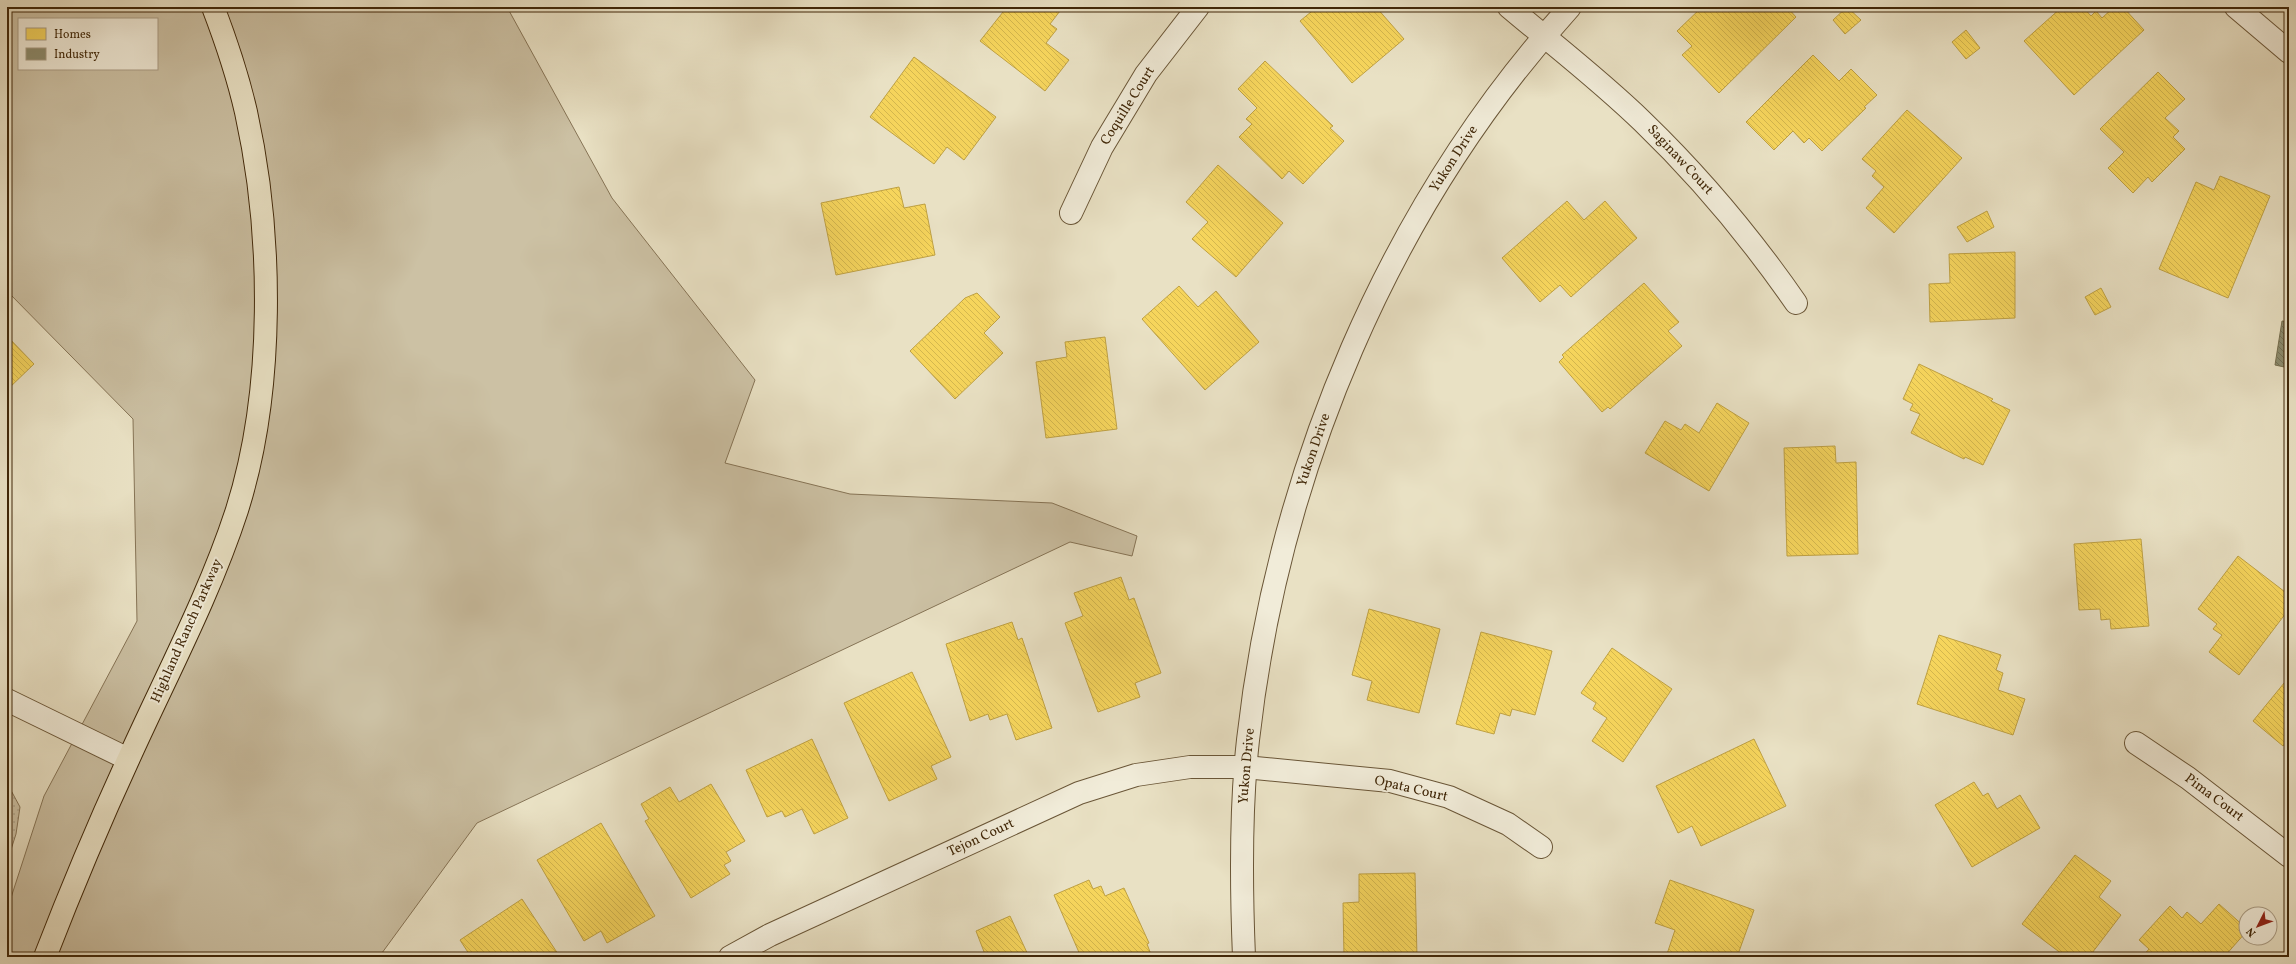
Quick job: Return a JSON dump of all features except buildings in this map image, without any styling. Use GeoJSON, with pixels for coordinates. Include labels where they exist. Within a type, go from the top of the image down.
{"type":"FeatureCollection","features":[{"type":"Feature","properties":{"kind":"main road","name":"Highland Ranch Parkway"},"geometry":{"type":"LineString","coordinates":[[45,957],[128,759],[197,615],[237,507],[249,461],[263,381],[266,322],[259,182],[246,111],[226,40],[213,7]]}},
{"type":"Feature","properties":{"kind":"street","name":"Coquille Court"},"geometry":{"type":"LineString","coordinates":[[1070,213],[1102,147],[1146,74],[1198,7]]}},
{"type":"Feature","properties":{"kind":"street","name":"Saginaw Court"},"geometry":{"type":"LineString","coordinates":[[1509,7],[1643,122],[1704,185],[1764,257],[1796,303]]}},
{"type":"Feature","properties":{"kind":"street","name":"Yukon Drive"},"geometry":{"type":"LineString","coordinates":[[1244,957],[1240,874],[1245,767],[1264,631],[1289,524],[1323,420],[1367,314],[1422,210],[1480,120],[1544,36],[1570,7]]}},
{"type":"Feature","properties":{"kind":"street"},"geometry":{"type":"LineString","coordinates":[[2236,7],[2289,52]]}},
{"type":"Feature","properties":{"kind":"street"},"geometry":{"type":"LineString","coordinates":[[7,700],[128,759]]}},
{"type":"Feature","properties":{"kind":"street","name":"Pima Court"},"geometry":{"type":"LineString","coordinates":[[2136,743],[2188,778],[2289,856]]}},
{"type":"Feature","properties":{"kind":"street","name":"Tejon Court"},"geometry":{"type":"LineString","coordinates":[[730,957],[770,935],[1079,793],[1136,775],[1190,767],[1245,767]]}},
{"type":"Feature","properties":{"kind":"street","name":"Opata Court"},"geometry":{"type":"LineString","coordinates":[[1245,767],[1390,781],[1449,797],[1508,824],[1541,847]]}},
{"type":"Feature","properties":{"kind":"shaded area"},"geometry":{"type":"Polygon","coordinates":[[[7,7],[507,7],[612,198],[755,380],[725,463],[850,494],[1052,503],[1137,536],[1132,556],[1070,542],[477,823],[379,957],[7,957],[7,910],[44,796],[137,621],[133,419],[7,291],[7,7]]]}},
{"type":"Feature","properties":{"kind":"shaded area"},"geometry":{"type":"Polygon","coordinates":[[[7,783],[20,807],[16,834],[7,862],[7,783]]]}}]}
